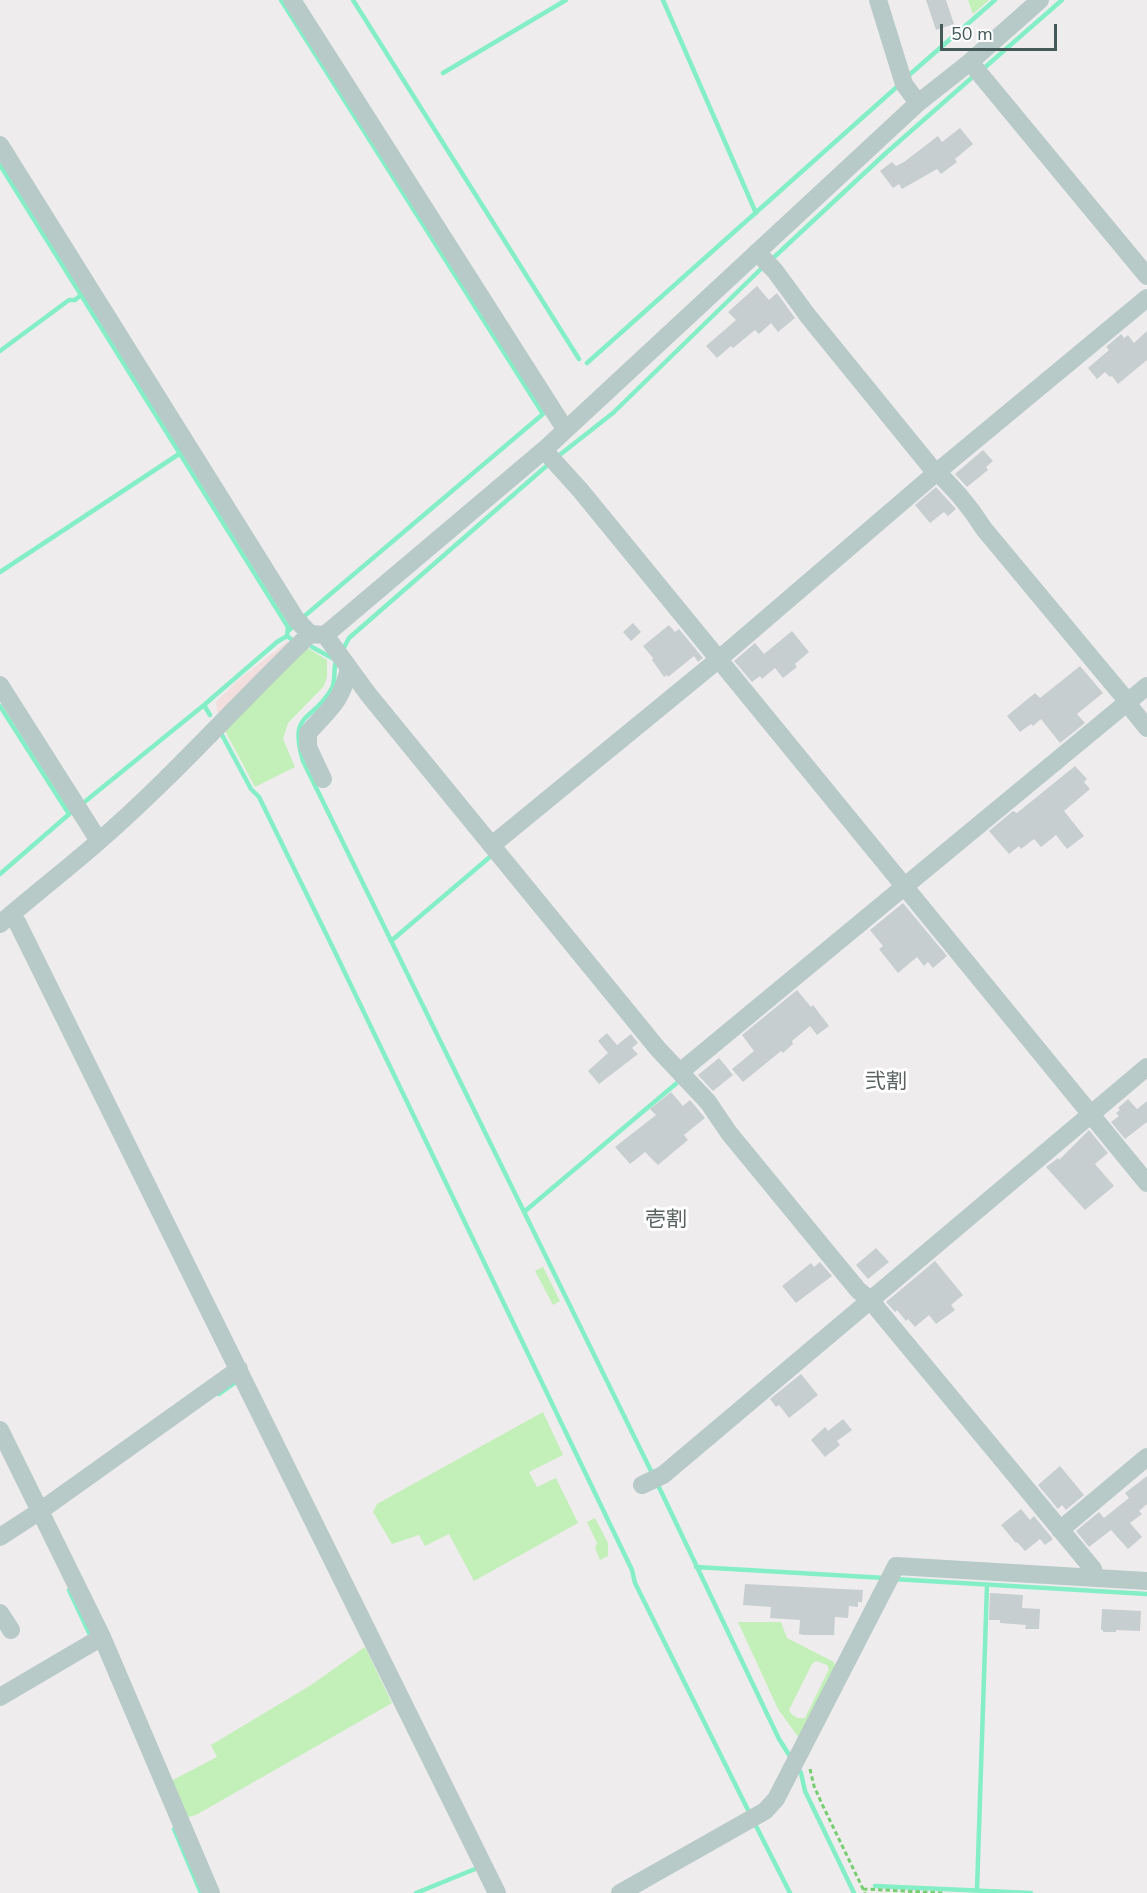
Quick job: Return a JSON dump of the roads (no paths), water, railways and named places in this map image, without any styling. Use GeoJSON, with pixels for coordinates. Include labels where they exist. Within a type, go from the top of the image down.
{"type":"FeatureCollection","features":[{"type":"Feature","properties":{"kind":"street"},"geometry":{"type":"LineString","coordinates":[[292,0],[566,429]]}},
{"type":"Feature","properties":{"kind":"street"},"geometry":{"type":"LineString","coordinates":[[878,0],[904,84],[918,103]]}},
{"type":"Feature","properties":{"kind":"street"},"geometry":{"type":"LineString","coordinates":[[497,1893],[234,1372],[11,920],[99,842],[208,737],[259,682],[323,642],[550,457],[566,429],[764,259],[918,103],[976,69],[1040,0]]}},
{"type":"Feature","properties":{"kind":"street"},"geometry":{"type":"LineString","coordinates":[[976,69],[1147,276]]}},
{"type":"Feature","properties":{"kind":"street"},"geometry":{"type":"LineString","coordinates":[[0,145],[323,642],[495,842],[651,1040],[685,1068],[729,1133],[843,1271],[1063,1527],[1093,1569],[1096,1578]]}},
{"type":"Feature","properties":{"kind":"street"},"geometry":{"type":"LineString","coordinates":[[764,259],[846,364],[973,511],[984,529],[1147,728]]}},
{"type":"Feature","properties":{"kind":"street"},"geometry":{"type":"LineString","coordinates":[[495,842],[941,475],[1147,298]]}},
{"type":"Feature","properties":{"kind":"street"},"geometry":{"type":"LineString","coordinates":[[550,457],[581,491],[719,659],[1147,1184]]}},
{"type":"Feature","properties":{"kind":"street"},"geometry":{"type":"LineString","coordinates":[[323,642],[340,698],[308,733],[308,747],[323,779]]}},
{"type":"Feature","properties":{"kind":"street"},"geometry":{"type":"LineString","coordinates":[[0,685],[99,842]]}},
{"type":"Feature","properties":{"kind":"street"},"geometry":{"type":"LineString","coordinates":[[685,1068],[1147,686]]}},
{"type":"Feature","properties":{"kind":"street"},"geometry":{"type":"LineString","coordinates":[[650,1481],[1093,1119],[1147,1067]]}},
{"type":"Feature","properties":{"kind":"street"},"geometry":{"type":"LineString","coordinates":[[0,1537],[38,1516],[234,1372]]}},
{"type":"Feature","properties":{"kind":"street"},"geometry":{"type":"LineString","coordinates":[[0,1430],[211,1893]]}},
{"type":"Feature","properties":{"kind":"street"},"geometry":{"type":"LineString","coordinates":[[1063,1527],[1147,1457]]}},
{"type":"Feature","properties":{"kind":"street"},"geometry":{"type":"LineString","coordinates":[[620,1893],[765,1811],[776,1799],[896,1566],[1147,1581]]}},
{"type":"Feature","properties":{"kind":"street"},"geometry":{"type":"LineString","coordinates":[[0,1613],[11,1630]]}},
{"type":"Feature","properties":{"kind":"street"},"geometry":{"type":"LineString","coordinates":[[0,1697],[96,1640]]}},
{"type":"Feature","properties":{"kind":"waterway"},"geometry":{"type":"LineString","coordinates":[[281,0],[543,414],[301,619]]}},
{"type":"Feature","properties":{"kind":"waterway"},"geometry":{"type":"LineString","coordinates":[[353,0],[579,359]]}},
{"type":"Feature","properties":{"kind":"waterway"},"geometry":{"type":"LineString","coordinates":[[443,73],[566,0]]}},
{"type":"Feature","properties":{"kind":"waterway"},"geometry":{"type":"LineString","coordinates":[[663,0],[756,213]]}},
{"type":"Feature","properties":{"kind":"waterway"},"geometry":{"type":"LineString","coordinates":[[908,76],[995,0]]}},
{"type":"Feature","properties":{"kind":"waterway"},"geometry":{"type":"LineString","coordinates":[[983,69],[1062,0]]}},
{"type":"Feature","properties":{"kind":"waterway"},"geometry":{"type":"LineString","coordinates":[[771,260],[886,153],[976,74]]}},
{"type":"Feature","properties":{"kind":"waterway"},"geometry":{"type":"LineString","coordinates":[[587,363],[899,85]]}},
{"type":"Feature","properties":{"kind":"waterway"},"geometry":{"type":"LineString","coordinates":[[0,165],[288,627],[287,636]]}},
{"type":"Feature","properties":{"kind":"waterway"},"geometry":{"type":"LineString","coordinates":[[557,457],[613,413],[765,265]]}},
{"type":"Feature","properties":{"kind":"waterway"},"geometry":{"type":"LineString","coordinates":[[0,351],[69,300],[75,300],[82,294]]}},
{"type":"Feature","properties":{"kind":"waterway"},"geometry":{"type":"LineString","coordinates":[[0,572],[179,454]]}},
{"type":"Feature","properties":{"kind":"waterway"},"geometry":{"type":"LineString","coordinates":[[342,651],[349,638],[551,462]]}},
{"type":"Feature","properties":{"kind":"waterway"},"geometry":{"type":"LineString","coordinates":[[288,631],[295,625]]}},
{"type":"Feature","properties":{"kind":"waterway"},"geometry":{"type":"LineString","coordinates":[[82,804],[204,705],[277,642],[287,636],[291,639]]}},
{"type":"Feature","properties":{"kind":"waterway"},"geometry":{"type":"LineString","coordinates":[[312,647],[334,659]]}},
{"type":"Feature","properties":{"kind":"waterway"},"geometry":{"type":"LineString","coordinates":[[336,661],[332,688],[301,725],[299,745],[303,761],[653,1475]]}},
{"type":"Feature","properties":{"kind":"waterway"},"geometry":{"type":"LineString","coordinates":[[204,705],[210,715]]}},
{"type":"Feature","properties":{"kind":"waterway"},"geometry":{"type":"LineString","coordinates":[[0,706],[69,814]]}},
{"type":"Feature","properties":{"kind":"waterway"},"geometry":{"type":"LineString","coordinates":[[221,733],[251,789],[259,797],[334,950],[632,1570],[635,1583],[749,1812]]}},
{"type":"Feature","properties":{"kind":"waterway"},"geometry":{"type":"LineString","coordinates":[[0,874],[75,809]]}},
{"type":"Feature","properties":{"kind":"waterway"},"geometry":{"type":"LineString","coordinates":[[391,941],[491,856]]}},
{"type":"Feature","properties":{"kind":"waterway"},"geometry":{"type":"LineString","coordinates":[[524,1212],[678,1082]]}},
{"type":"Feature","properties":{"kind":"waterway"},"geometry":{"type":"LineString","coordinates":[[219,1394],[236,1382]]}},
{"type":"Feature","properties":{"kind":"waterway"},"geometry":{"type":"LineString","coordinates":[[657,1483],[779,1739],[791,1758]]}},
{"type":"Feature","properties":{"kind":"waterway"},"geometry":{"type":"LineString","coordinates":[[696,1567],[885,1578]]}},
{"type":"Feature","properties":{"kind":"waterway"},"geometry":{"type":"LineString","coordinates":[[893,1579],[1147,1594]]}},
{"type":"Feature","properties":{"kind":"waterway"},"geometry":{"type":"LineString","coordinates":[[977,1890],[987,1585]]}},
{"type":"Feature","properties":{"kind":"waterway"},"geometry":{"type":"LineString","coordinates":[[69,1590],[92,1639]]}},
{"type":"Feature","properties":{"kind":"waterway"},"geometry":{"type":"LineString","coordinates":[[797,1767],[801,1773],[805,1791],[854,1893]]}},
{"type":"Feature","properties":{"kind":"waterway"},"geometry":{"type":"LineString","coordinates":[[756,1826],[790,1893]]}},
{"type":"Feature","properties":{"kind":"waterway"},"geometry":{"type":"LineString","coordinates":[[174,1829],[201,1893]]}},
{"type":"Feature","properties":{"kind":"waterway"},"geometry":{"type":"LineString","coordinates":[[416,1893],[475,1869]]}},
{"type":"Feature","properties":{"kind":"waterway"},"geometry":{"type":"LineString","coordinates":[[875,1886],[1031,1893]]}},
{"type":"Feature","properties":{"kind":"district","name":"弐割"},"geometry":{"type":"Point","coordinates":[886,1083]}},
{"type":"Feature","properties":{"kind":"district","name":"壱割"},"geometry":{"type":"Point","coordinates":[666,1221]}}]}
